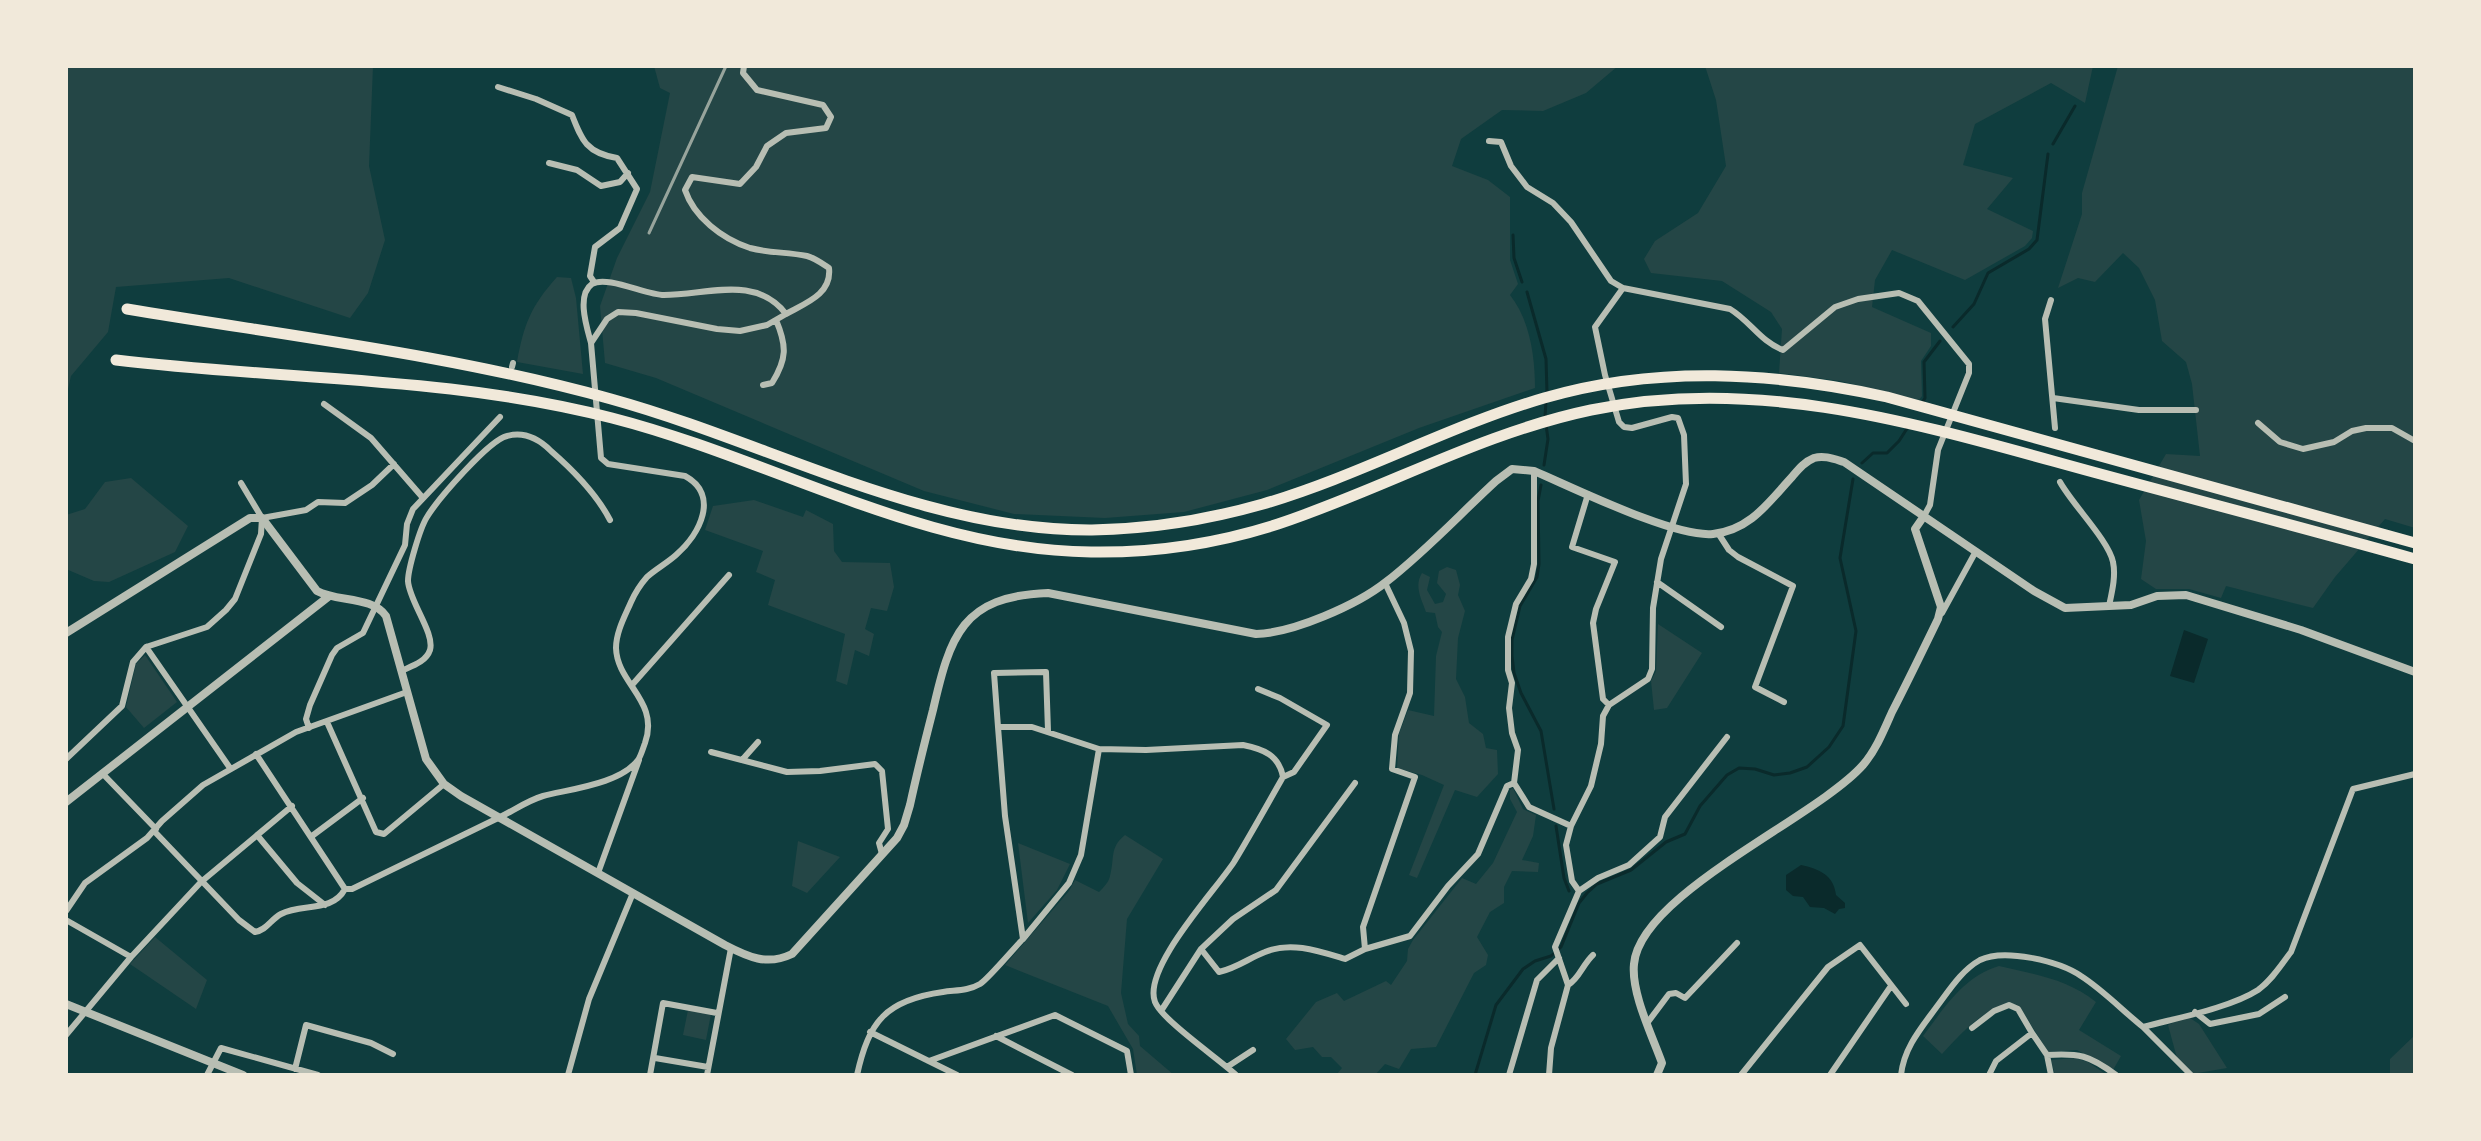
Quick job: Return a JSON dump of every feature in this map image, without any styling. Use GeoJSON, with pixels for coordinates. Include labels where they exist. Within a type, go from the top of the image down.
{"type":"FeatureCollection","features":[{"type":"Feature","properties":{"kind":"highway"},"geometry":{"type":"LineString","coordinates":[[127,309],[366,347],[564,387],[689,423],[913,502],[986,520],[1056,528],[1122,529],[1197,520],[1307,489],[1514,407],[1620,382],[1694,375],[1814,382],[1887,397],[2415,543]]}},
{"type":"Feature","properties":{"kind":"highway"},"geometry":{"type":"LineString","coordinates":[[116,360],[452,388],[536,401],[684,439],[907,520],[982,540],[1052,551],[1124,552],[1203,542],[1276,524],[1520,429],[1627,403],[1733,397],[1807,403],[1884,417],[2415,559]]}},
{"type":"Feature","properties":{"kind":"street"},"geometry":{"type":"LineString","coordinates":[[591,343],[607,319],[618,312],[717,329],[740,331],[767,325],[820,295],[831,280],[829,268],[809,256],[748,247],[737,242],[703,219],[689,204],[685,190],[692,177],[740,184],[756,167],[767,146],[786,133],[826,128],[831,117],[823,105],[757,90],[743,73],[744,66]]}},
{"type":"Feature","properties":{"kind":"street"},"geometry":{"type":"LineString","coordinates":[[498,87],[572,115],[587,147],[617,158],[637,189],[620,228],[595,247],[590,276],[594,282]]}},
{"type":"Feature","properties":{"kind":"street"},"geometry":{"type":"LineString","coordinates":[[1489,141],[1501,142],[1511,166],[1527,187],[1553,203],[1571,222],[1611,281],[1623,288],[1730,309],[1745,318],[1769,345],[1783,350],[1835,307],[1858,299],[1899,293],[1918,301],[1969,364],[1969,373],[1938,450],[1930,505],[1915,529],[1941,607],[1938,619]]}},
{"type":"Feature","properties":{"kind":"street"},"geometry":{"type":"LineString","coordinates":[[549,163],[577,170],[601,186],[620,182],[628,173]]}},
{"type":"Feature","properties":{"kind":"street"},"geometry":{"type":"LineString","coordinates":[[598,873],[647,738],[648,719],[619,663],[616,648],[619,632],[636,591],[648,576],[691,540],[705,501],[703,490],[696,481],[685,476],[608,464],[598,452],[591,343],[583,306],[589,287],[594,282],[613,282],[662,295],[736,288],[755,292],[778,303],[786,314]]}},
{"type":"Feature","properties":{"kind":"street"},"geometry":{"type":"LineString","coordinates":[[1579,891],[1572,881],[1566,845],[1571,826],[1591,786],[1601,744],[1603,716],[1609,705],[1648,679],[1652,669],[1653,608],[1657,582],[1686,484],[1684,435],[1678,418],[1632,428],[1624,427],[1619,422],[1595,327],[1623,288]]}},
{"type":"Feature","properties":{"kind":"street"},"geometry":{"type":"LineString","coordinates":[[2051,300],[2045,319],[2055,428]]}},
{"type":"Feature","properties":{"kind":"street"},"geometry":{"type":"LineString","coordinates":[[763,385],[772,383],[784,357],[784,339],[776,320]]}},
{"type":"Feature","properties":{"kind":"street"},"geometry":{"type":"LineString","coordinates":[[2053,398],[2139,410],[2196,410]]}},
{"type":"Feature","properties":{"kind":"street"},"geometry":{"type":"LineString","coordinates":[[324,404],[371,438],[423,498]]}},
{"type":"Feature","properties":{"kind":"street"},"geometry":{"type":"LineString","coordinates":[[309,728],[306,719],[310,705],[332,655],[337,648],[363,633],[405,545],[410,517],[423,498],[500,417]]}},
{"type":"Feature","properties":{"kind":"street"},"geometry":{"type":"LineString","coordinates":[[2258,423],[2280,442],[2303,449],[2334,442],[2352,431],[2366,428],[2392,428],[2415,441]]}},
{"type":"Feature","properties":{"kind":"street"},"geometry":{"type":"LineString","coordinates":[[401,671],[429,654],[431,643],[410,592],[408,579],[425,520],[437,502],[493,443],[505,436],[518,434],[533,437],[550,449],[599,499],[610,520]]}},
{"type":"Feature","properties":{"kind":"street"},"geometry":{"type":"LineString","coordinates":[[241,483],[262,518],[317,591],[328,597],[376,606],[386,616],[426,759],[444,784],[757,960],[784,958],[792,954],[897,838],[904,825],[943,665],[952,642],[968,620],[985,608],[1003,599],[1048,593],[1256,634],[1277,634],[1315,619],[1385,583],[1512,469],[1534,471],[1671,528],[1693,533],[1718,533],[1747,524],[1803,464],[1817,457],[1830,457],[1844,462],[2065,608],[2131,605],[2157,596],[2186,595],[2301,630],[2415,672]]}},
{"type":"Feature","properties":{"kind":"street"},"geometry":{"type":"LineString","coordinates":[[66,633],[250,518],[306,510],[318,502],[345,503],[372,485],[394,464]]}},
{"type":"Feature","properties":{"kind":"street"},"geometry":{"type":"LineString","coordinates":[[1534,471],[1534,564],[1531,579],[1516,604],[1508,637],[1508,670],[1512,683],[1509,708],[1518,750],[1514,783],[1529,807],[1571,826]]}},
{"type":"Feature","properties":{"kind":"street"},"geometry":{"type":"LineString","coordinates":[[2060,482],[2113,560],[2114,579],[2109,606]]}},
{"type":"Feature","properties":{"kind":"street"},"geometry":{"type":"LineString","coordinates":[[1588,494],[1572,547],[1615,562],[1593,623],[1603,699],[1609,705]]}},
{"type":"Feature","properties":{"kind":"street"},"geometry":{"type":"LineString","coordinates":[[66,759],[122,706],[133,662],[146,647],[207,627],[235,599],[261,534],[262,518]]}},
{"type":"Feature","properties":{"kind":"street"},"geometry":{"type":"LineString","coordinates":[[1718,533],[1729,550],[1738,557],[1793,586],[1755,687],[1784,702]]}},
{"type":"Feature","properties":{"kind":"street"},"geometry":{"type":"LineString","coordinates":[[1661,1074],[1662,1063],[1633,975],[1636,951],[1642,937],[1660,915],[1702,882],[1862,766],[1872,754],[1938,619],[1976,551]]}},
{"type":"Feature","properties":{"kind":"street"},"geometry":{"type":"LineString","coordinates":[[632,685],[729,575]]}},
{"type":"Feature","properties":{"kind":"street"},"geometry":{"type":"LineString","coordinates":[[1657,582],[1721,627]]}},
{"type":"Feature","properties":{"kind":"street"},"geometry":{"type":"LineString","coordinates":[[1365,949],[1363,927],[1415,777],[1392,769],[1395,735],[1410,693],[1411,651],[1404,623],[1385,583]]}},
{"type":"Feature","properties":{"kind":"street"},"geometry":{"type":"LineString","coordinates":[[66,802],[328,597]]}},
{"type":"Feature","properties":{"kind":"street"},"geometry":{"type":"LineString","coordinates":[[146,647],[230,768]]}},
{"type":"Feature","properties":{"kind":"street"},"geometry":{"type":"LineString","coordinates":[[1023,939],[1005,816],[994,673],[1046,672],[1048,731]]}},
{"type":"Feature","properties":{"kind":"street"},"geometry":{"type":"LineString","coordinates":[[1236,1075],[1161,1011],[1153,990],[1158,972],[1185,927],[1232,864],[1283,777],[1294,772],[1327,725],[1258,689]]}},
{"type":"Feature","properties":{"kind":"street"},"geometry":{"type":"LineString","coordinates":[[66,911],[85,883],[155,830],[203,785],[309,728],[407,692]]}},
{"type":"Feature","properties":{"kind":"street"},"geometry":{"type":"LineString","coordinates":[[327,722],[376,832],[384,834],[444,784]]}},
{"type":"Feature","properties":{"kind":"street"},"geometry":{"type":"LineString","coordinates":[[998,727],[1032,727],[1099,749],[1243,745],[1272,755],[1281,765],[1283,777]]}},
{"type":"Feature","properties":{"kind":"street"},"geometry":{"type":"LineString","coordinates":[[1549,1075],[1551,1048],[1568,985],[1555,947],[1579,891],[1598,878],[1629,865],[1660,837],[1665,817],[1727,737]]}},
{"type":"Feature","properties":{"kind":"street"},"geometry":{"type":"LineString","coordinates":[[742,760],[758,742]]}},
{"type":"Feature","properties":{"kind":"street"},"geometry":{"type":"LineString","coordinates":[[857,1075],[862,1049],[870,1032],[891,1010],[910,999],[964,990],[981,983],[1023,939],[1069,883],[1081,855],[1099,749]]}},
{"type":"Feature","properties":{"kind":"street"},"geometry":{"type":"LineString","coordinates":[[711,752],[787,772],[875,764],[882,771],[888,829],[879,843],[882,854]]}},
{"type":"Feature","properties":{"kind":"street"},"geometry":{"type":"LineString","coordinates":[[256,754],[345,889]]}},
{"type":"Feature","properties":{"kind":"street"},"geometry":{"type":"LineString","coordinates":[[345,889],[352,889],[539,797],[590,785],[623,772],[639,760]]}},
{"type":"Feature","properties":{"kind":"street"},"geometry":{"type":"LineString","coordinates":[[102,773],[201,882],[255,932],[264,930],[283,912],[325,905],[340,898],[345,889]]}},
{"type":"Feature","properties":{"kind":"street"},"geometry":{"type":"LineString","coordinates":[[2143,1027],[2237,1000],[2259,989],[2291,952],[2353,789],[2415,774]]}},
{"type":"Feature","properties":{"kind":"street"},"geometry":{"type":"LineString","coordinates":[[1161,1011],[1201,949],[1233,919],[1276,890],[1355,783]]}},
{"type":"Feature","properties":{"kind":"street"},"geometry":{"type":"LineString","coordinates":[[1201,949],[1219,972],[1234,969],[1266,951],[1285,947],[1310,949],[1345,959],[1365,949],[1410,936],[1448,886],[1478,854],[1507,786],[1514,783]]}},
{"type":"Feature","properties":{"kind":"street"},"geometry":{"type":"LineString","coordinates":[[312,836],[363,798]]}},
{"type":"Feature","properties":{"kind":"street"},"geometry":{"type":"LineString","coordinates":[[66,1035],[131,957],[201,882],[292,806]]}},
{"type":"Feature","properties":{"kind":"street"},"geometry":{"type":"LineString","coordinates":[[257,835],[297,883],[325,905]]}},
{"type":"Feature","properties":{"kind":"street"},"geometry":{"type":"LineString","coordinates":[[568,1075],[589,999],[633,893]]}},
{"type":"Feature","properties":{"kind":"street"},"geometry":{"type":"LineString","coordinates":[[66,920],[131,957]]}},
{"type":"Feature","properties":{"kind":"street"},"geometry":{"type":"LineString","coordinates":[[1648,1022],[1669,994],[1676,993],[1685,998],[1737,943]]}},
{"type":"Feature","properties":{"kind":"street"},"geometry":{"type":"LineString","coordinates":[[1741,1075],[1828,967],[1860,945],[1906,1004]]}},
{"type":"Feature","properties":{"kind":"street"},"geometry":{"type":"LineString","coordinates":[[655,1058],[707,1071],[731,948]]}},
{"type":"Feature","properties":{"kind":"street"},"geometry":{"type":"LineString","coordinates":[[1901,1075],[1905,1054],[1956,981],[1971,966],[2001,954],[2039,961],[2080,974],[2143,1027],[2191,1075]]}},
{"type":"Feature","properties":{"kind":"street"},"geometry":{"type":"LineString","coordinates":[[1568,985],[1593,955]]}},
{"type":"Feature","properties":{"kind":"street"},"geometry":{"type":"LineString","coordinates":[[1509,1075],[1537,980],[1558,957]]}},
{"type":"Feature","properties":{"kind":"street"},"geometry":{"type":"LineString","coordinates":[[1830,1075],[1891,986]]}},
{"type":"Feature","properties":{"kind":"street"},"geometry":{"type":"LineString","coordinates":[[2195,1012],[2210,1024],[2259,1014],[2285,997]]}},
{"type":"Feature","properties":{"kind":"street"},"geometry":{"type":"LineString","coordinates":[[650,1075],[663,1003],[717,1013]]}},
{"type":"Feature","properties":{"kind":"street"},"geometry":{"type":"LineString","coordinates":[[66,1004],[243,1075]]}},
{"type":"Feature","properties":{"kind":"street"},"geometry":{"type":"LineString","coordinates":[[1972,1028],[1994,1011],[2009,1005],[2018,1009],[2047,1055],[2051,1075]]}},
{"type":"Feature","properties":{"kind":"street"},"geometry":{"type":"LineString","coordinates":[[929,1061],[1055,1015],[1127,1051],[1131,1075]]}},
{"type":"Feature","properties":{"kind":"street"},"geometry":{"type":"LineString","coordinates":[[295,1069],[306,1025],[371,1043],[393,1054]]}},
{"type":"Feature","properties":{"kind":"street"},"geometry":{"type":"LineString","coordinates":[[870,1032],[957,1075]]}},
{"type":"Feature","properties":{"kind":"street"},"geometry":{"type":"LineString","coordinates":[[1989,1075],[1996,1061],[2032,1033]]}},
{"type":"Feature","properties":{"kind":"street"},"geometry":{"type":"LineString","coordinates":[[996,1036],[1072,1075]]}},
{"type":"Feature","properties":{"kind":"street"},"geometry":{"type":"LineString","coordinates":[[207,1075],[221,1048],[318,1075]]}},
{"type":"Feature","properties":{"kind":"street"},"geometry":{"type":"LineString","coordinates":[[1227,1067],[1253,1050]]}},
{"type":"Feature","properties":{"kind":"street"},"geometry":{"type":"LineString","coordinates":[[2047,1055],[2077,1053],[2116,1075]]}},
{"type":"Feature","properties":{"kind":"shaded area"},"geometry":{"type":"Polygon","coordinates":[[[66,66],[373,66],[369,166],[385,240],[368,293],[350,318],[229,278],[116,287],[108,332],[71,376],[66,398],[66,66]]]}},
{"type":"Feature","properties":{"kind":"shaded area"},"geometry":{"type":"Polygon","coordinates":[[[654,66],[1618,66],[1586,93],[1543,111],[1502,110],[1461,139],[1452,166],[1488,180],[1510,197],[1510,260],[1518,284],[1510,295],[1530,339],[1535,388],[1419,428],[1267,490],[1184,512],[1105,518],[1014,514],[924,491],[656,378],[605,363],[600,306],[617,258],[650,192],[670,93],[660,88],[654,66]]]}},
{"type":"Feature","properties":{"kind":"shaded area"},"geometry":{"type":"Polygon","coordinates":[[[1705,66],[2093,66],[2085,103],[2051,83],[1975,124],[1963,165],[2013,178],[1987,209],[2033,231],[2032,238],[2025,246],[1965,280],[1892,250],[1875,280],[1872,307],[1931,333],[1931,346],[1921,361],[1922,396],[1919,400],[1840,381],[1779,373],[1782,329],[1771,312],[1722,281],[1651,273],[1644,259],[1655,241],[1698,213],[1726,166],[1716,100],[1705,66]]]}},
{"type":"Feature","properties":{"kind":"shaded area"},"geometry":{"type":"Polygon","coordinates":[[[2118,66],[2415,66],[2415,528],[2385,519],[2313,608],[2226,586],[2221,598],[2189,589],[2156,589],[2141,579],[2146,541],[2139,500],[2166,454],[2200,456],[2192,384],[2186,362],[2162,341],[2155,300],[2139,268],[2123,253],[2095,282],[2078,278],[2058,288],[2082,214],[2082,193],[2118,66]]]}},
{"type":"Feature","properties":{"kind":"shaded area"},"geometry":{"type":"Polygon","coordinates":[[[557,277],[571,278],[576,298],[583,374],[517,362],[530,316],[557,277]]]}},
{"type":"Feature","properties":{"kind":"shaded area"},"geometry":{"type":"Polygon","coordinates":[[[131,478],[188,526],[175,552],[109,582],[94,581],[66,569],[66,515],[85,509],[105,482],[131,478]]]}},
{"type":"Feature","properties":{"kind":"shaded area"},"geometry":{"type":"Polygon","coordinates":[[[754,500],[803,517],[806,510],[833,524],[834,551],[842,562],[890,563],[894,587],[887,611],[871,608],[865,629],[874,634],[869,656],[855,650],[847,685],[836,681],[845,634],[768,605],[775,580],[756,572],[763,551],[705,530],[713,506],[754,500]]]}},
{"type":"Feature","properties":{"kind":"shaded area"},"geometry":{"type":"Polygon","coordinates":[[[1447,567],[1456,570],[1460,585],[1458,595],[1465,611],[1458,638],[1456,679],[1465,697],[1469,723],[1483,734],[1486,748],[1497,750],[1498,774],[1477,797],[1455,790],[1417,878],[1409,875],[1444,785],[1397,768],[1399,734],[1408,710],[1434,716],[1436,656],[1442,632],[1435,613],[1426,612],[1419,583],[1422,573],[1430,577],[1427,590],[1435,604],[1443,602],[1446,594],[1437,583],[1439,571],[1447,567]]]}},
{"type":"Feature","properties":{"kind":"shaded area"},"geometry":{"type":"Polygon","coordinates":[[[1658,624],[1702,653],[1667,708],[1654,710],[1651,681],[1656,671],[1658,624]]]}},
{"type":"Feature","properties":{"kind":"shaded area"},"geometry":{"type":"Polygon","coordinates":[[[2184,630],[2208,639],[2194,683],[2170,676],[2184,630]]]}},
{"type":"Feature","properties":{"kind":"shaded area"},"geometry":{"type":"Polygon","coordinates":[[[145,655],[177,702],[144,728],[126,707],[136,664],[145,655]]]}},
{"type":"Feature","properties":{"kind":"shaded area"},"geometry":{"type":"Polygon","coordinates":[[[1513,788],[1523,809],[1536,815],[1533,836],[1522,860],[1539,863],[1538,872],[1512,871],[1504,887],[1504,903],[1490,912],[1477,937],[1488,955],[1486,965],[1474,973],[1436,1047],[1411,1049],[1399,1069],[1385,1064],[1375,1075],[1336,1075],[1342,1068],[1331,1057],[1322,1057],[1313,1047],[1295,1050],[1286,1039],[1316,1002],[1337,993],[1344,1001],[1386,981],[1391,985],[1407,961],[1413,940],[1462,878],[1476,884],[1493,863],[1517,812],[1510,799],[1513,788]]]}},
{"type":"Feature","properties":{"kind":"shaded area"},"geometry":{"type":"Polygon","coordinates":[[[1125,835],[1163,859],[1127,919],[1121,993],[1128,1024],[1139,1036],[1140,1046],[1174,1075],[1137,1075],[1133,1049],[1108,1006],[1005,965],[1075,880],[1099,892],[1102,889],[1109,878],[1115,849],[1125,835]]]}},
{"type":"Feature","properties":{"kind":"shaded area"},"geometry":{"type":"Polygon","coordinates":[[[798,841],[840,857],[807,893],[792,886],[798,841]]]}},
{"type":"Feature","properties":{"kind":"shaded area"},"geometry":{"type":"Polygon","coordinates":[[[1018,843],[1070,864],[1057,890],[1028,923],[1018,843]]]}},
{"type":"Feature","properties":{"kind":"shaded area"},"geometry":{"type":"Polygon","coordinates":[[[1801,865],[1829,878],[1845,908],[1835,914],[1824,908],[1810,907],[1803,897],[1793,896],[1786,890],[1786,875],[1801,865]]]}},
{"type":"Feature","properties":{"kind":"shaded area"},"geometry":{"type":"Polygon","coordinates":[[[155,937],[207,980],[196,1009],[130,964],[155,937]]]}},
{"type":"Feature","properties":{"kind":"shaded area"},"geometry":{"type":"Polygon","coordinates":[[[1999,966],[2062,983],[2096,1002],[2079,1030],[2121,1056],[2113,1070],[2077,1050],[2048,1052],[2020,1007],[2008,1002],[1980,1017],[1942,1054],[1923,1036],[1965,985],[1999,966]]]}},
{"type":"Feature","properties":{"kind":"shaded area"},"geometry":{"type":"Polygon","coordinates":[[[688,1010],[711,1014],[706,1040],[683,1035],[688,1010]]]}},
{"type":"Feature","properties":{"kind":"shaded area"},"geometry":{"type":"Polygon","coordinates":[[[2187,1016],[2199,1024],[2227,1068],[2192,1074],[2177,1058],[2168,1025],[2187,1016]]]}},
{"type":"Feature","properties":{"kind":"shaded area"},"geometry":{"type":"Polygon","coordinates":[[[2415,1035],[2415,1075],[2390,1075],[2390,1059],[2415,1035]]]}},
{"type":"Feature","properties":{"kind":"shaded area"},"geometry":{"type":"Polygon","coordinates":[[[2075,1058],[2088,1062],[2107,1075],[2055,1075],[2051,1060],[2075,1058]]]}},
{"type":"Feature","properties":{"kind":"waterway"},"geometry":{"type":"LineString","coordinates":[[2053,144],[2075,106]]}},
{"type":"Feature","properties":{"kind":"waterway"},"geometry":{"type":"LineString","coordinates":[[1953,327],[1974,304],[1988,273],[2029,249],[2037,240],[2048,154]]}},
{"type":"Feature","properties":{"kind":"waterway"},"geometry":{"type":"LineString","coordinates":[[1513,235],[1514,258],[1522,282]]}},
{"type":"Feature","properties":{"kind":"waterway"},"geometry":{"type":"LineString","coordinates":[[1527,292],[1546,359],[1547,393]]}},
{"type":"Feature","properties":{"kind":"waterway"},"geometry":{"type":"LineString","coordinates":[[1922,403],[1925,398],[1924,362],[1940,341]]}},
{"type":"Feature","properties":{"kind":"waterway"},"geometry":{"type":"LineString","coordinates":[[1545,417],[1546,401]]}},
{"type":"Feature","properties":{"kind":"waterway"},"geometry":{"type":"LineString","coordinates":[[1544,465],[1548,439],[1546,425]]}},
{"type":"Feature","properties":{"kind":"waterway"},"geometry":{"type":"LineString","coordinates":[[1862,463],[1873,453],[1887,453],[1908,427]]}},
{"type":"Feature","properties":{"kind":"waterway"},"geometry":{"type":"LineString","coordinates":[[1475,1075],[1496,1005],[1523,969],[1551,956],[1561,947],[1579,903],[1587,893],[1597,884],[1631,870],[1666,842],[1685,834],[1700,806],[1727,775],[1739,768],[1774,775],[1807,767],[1829,747],[1843,726],[1856,631],[1840,558],[1853,479]]}},
{"type":"Feature","properties":{"kind":"waterway"},"geometry":{"type":"LineString","coordinates":[[1541,485],[1537,577],[1520,606],[1512,640],[1512,656],[1521,693],[1541,731],[1554,809]]}},
{"type":"Feature","properties":{"kind":"waterway"},"geometry":{"type":"LineString","coordinates":[[1556,826],[1569,891]]}},
{"type":"Feature","properties":{"kind":"railway"},"geometry":{"type":"LineString","coordinates":[[649,233],[726,66]]}}]}
